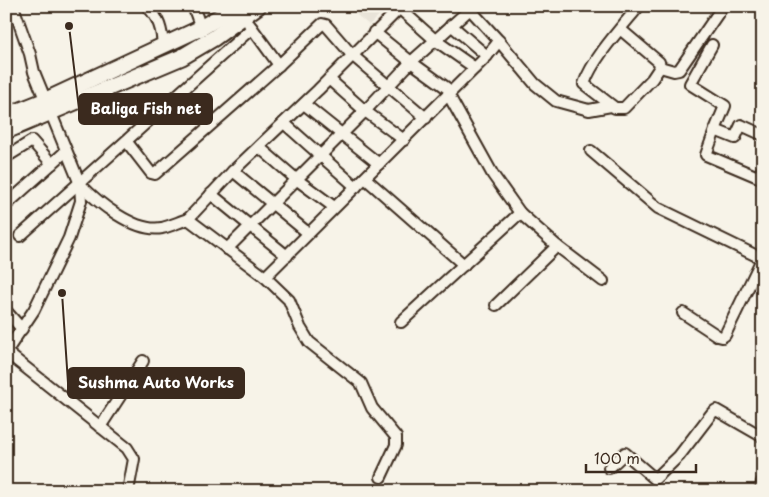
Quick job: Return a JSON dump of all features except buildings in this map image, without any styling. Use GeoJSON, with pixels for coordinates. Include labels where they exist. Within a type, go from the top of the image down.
{"type":"FeatureCollection","features":[{"type":"Feature","properties":{"kind":"highway"},"geometry":{"type":"LineString","coordinates":[[6,116],[48,106],[182,57],[214,38],[258,6]]}},
{"type":"Feature","properties":{"kind":"highway"},"geometry":{"type":"LineString","coordinates":[[6,131],[48,106],[163,46],[201,28],[244,17]]}},
{"type":"Feature","properties":{"kind":"main road"},"geometry":{"type":"LineString","coordinates":[[762,491],[763,482]]}},
{"type":"Feature","properties":{"kind":"street"},"geometry":{"type":"LineString","coordinates":[[13,6],[30,54],[34,72],[80,184],[82,202],[69,238],[34,310],[6,352],[127,448],[134,459],[128,491]]}},
{"type":"Feature","properties":{"kind":"street"},"geometry":{"type":"LineString","coordinates":[[147,6],[162,27],[163,46]]}},
{"type":"Feature","properties":{"kind":"street"},"geometry":{"type":"LineString","coordinates":[[193,6],[201,28]]}},
{"type":"Feature","properties":{"kind":"street"},"geometry":{"type":"LineString","coordinates":[[639,6],[588,72],[584,84],[611,106],[624,108],[652,79],[660,67]]}},
{"type":"Feature","properties":{"kind":"street"},"geometry":{"type":"LineString","coordinates":[[660,67],[674,71],[679,70],[723,6]]}},
{"type":"Feature","properties":{"kind":"street"},"geometry":{"type":"LineString","coordinates":[[80,184],[94,199],[116,214],[144,227],[160,228],[188,219],[233,171],[304,104],[400,7],[436,40],[474,68]]}},
{"type":"Feature","properties":{"kind":"street"},"geometry":{"type":"LineString","coordinates":[[227,249],[468,8],[535,84],[559,102],[589,110],[611,106]]}},
{"type":"Feature","properties":{"kind":"street"},"geometry":{"type":"LineString","coordinates":[[20,236],[127,142],[244,17],[280,65]]}},
{"type":"Feature","properties":{"kind":"street"},"geometry":{"type":"LineString","coordinates":[[127,142],[151,173],[155,174],[280,65],[322,24],[326,25],[352,55],[426,118]]}},
{"type":"Feature","properties":{"kind":"street"},"geometry":{"type":"LineString","coordinates":[[451,25],[486,56]]}},
{"type":"Feature","properties":{"kind":"street"},"geometry":{"type":"LineString","coordinates":[[620,29],[659,62],[660,67]]}},
{"type":"Feature","properties":{"kind":"street"},"geometry":{"type":"LineString","coordinates":[[374,32],[449,93],[493,175],[520,213],[556,246],[603,281]]}},
{"type":"Feature","properties":{"kind":"street"},"geometry":{"type":"LineString","coordinates":[[265,277],[426,118],[499,41]]}},
{"type":"Feature","properties":{"kind":"street"},"geometry":{"type":"LineString","coordinates":[[712,45],[690,84],[725,106],[714,130],[706,155],[758,177],[763,169]]}},
{"type":"Feature","properties":{"kind":"street"},"geometry":{"type":"LineString","coordinates":[[329,79],[364,112],[404,140]]}},
{"type":"Feature","properties":{"kind":"street"},"geometry":{"type":"LineString","coordinates":[[304,104],[379,164]]}},
{"type":"Feature","properties":{"kind":"street"},"geometry":{"type":"LineString","coordinates":[[284,123],[356,187]]}},
{"type":"Feature","properties":{"kind":"street"},"geometry":{"type":"LineString","coordinates":[[714,130],[735,138],[741,125],[763,135]]}},
{"type":"Feature","properties":{"kind":"street"},"geometry":{"type":"LineString","coordinates":[[6,157],[32,141],[52,164]]}},
{"type":"Feature","properties":{"kind":"street"},"geometry":{"type":"LineString","coordinates":[[259,147],[334,208]]}},
{"type":"Feature","properties":{"kind":"street"},"geometry":{"type":"LineString","coordinates":[[591,151],[658,208],[763,259],[725,335],[722,337],[718,336],[683,313]]}},
{"type":"Feature","properties":{"kind":"street"},"geometry":{"type":"LineString","coordinates":[[6,205],[66,152]]}},
{"type":"Feature","properties":{"kind":"street"},"geometry":{"type":"LineString","coordinates":[[233,171],[308,233]]}},
{"type":"Feature","properties":{"kind":"street"},"geometry":{"type":"LineString","coordinates":[[365,178],[464,265]]}},
{"type":"Feature","properties":{"kind":"street"},"geometry":{"type":"LineString","coordinates":[[211,194],[287,256]]}},
{"type":"Feature","properties":{"kind":"street"},"geometry":{"type":"LineString","coordinates":[[401,322],[520,213]]}},
{"type":"Feature","properties":{"kind":"street"},"geometry":{"type":"LineString","coordinates":[[188,219],[265,277],[288,300],[300,328],[309,342],[361,383],[372,408],[396,437],[396,445],[381,477]]}},
{"type":"Feature","properties":{"kind":"street"},"geometry":{"type":"LineString","coordinates":[[496,305],[556,246]]}},
{"type":"Feature","properties":{"kind":"street"},"geometry":{"type":"LineString","coordinates":[[6,311],[22,329]]}},
{"type":"Feature","properties":{"kind":"street"},"geometry":{"type":"LineString","coordinates":[[100,427],[143,361]]}},
{"type":"Feature","properties":{"kind":"street"},"geometry":{"type":"LineString","coordinates":[[609,468],[625,453],[655,479],[679,456],[716,410],[763,437]]}},
{"type":"Feature","properties":{"kind":"shaded area"},"geometry":{"type":"Polygon","coordinates":[[[346,6],[389,6],[369,25],[346,6]]]}},
{"type":"Feature","properties":{"kind":"place","name":"Baliga Fish net"},"geometry":{"type":"Point","coordinates":[69,26]}},
{"type":"Feature","properties":{"kind":"place","name":"Sushma Auto Works"},"geometry":{"type":"Point","coordinates":[62,293]}}]}
